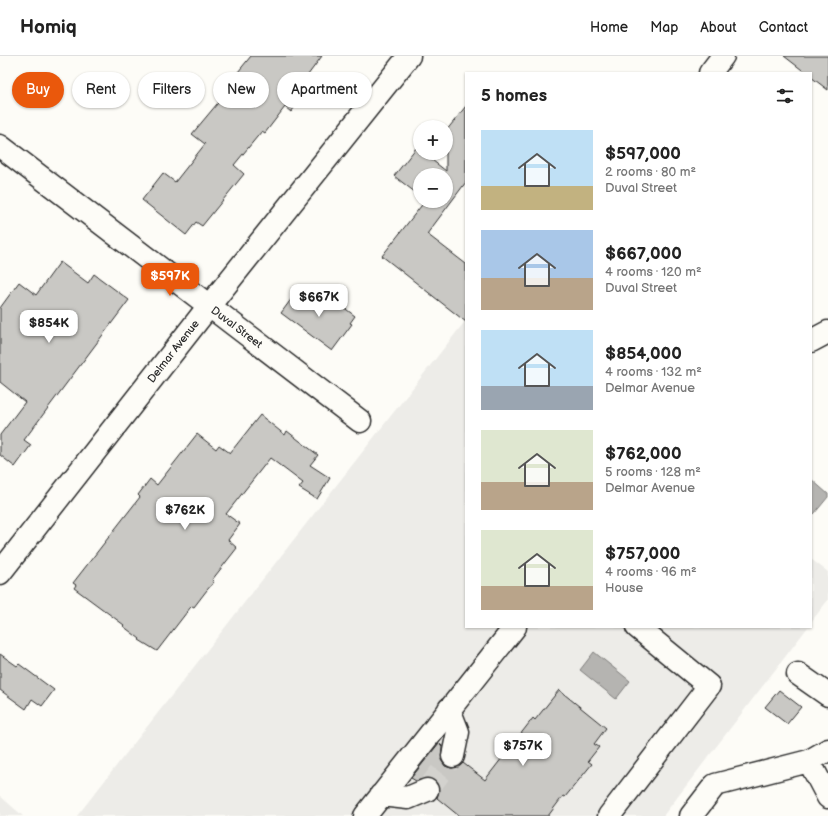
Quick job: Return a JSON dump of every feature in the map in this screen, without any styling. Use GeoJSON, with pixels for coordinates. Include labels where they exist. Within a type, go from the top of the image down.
{"type":"FeatureCollection","features":[{"type":"Feature","properties":{"kind":"street","name":"Delmar Avenue"},"geometry":{"type":"LineString","coordinates":[[0,573],[209,306],[409,56]]}},
{"type":"Feature","properties":{"kind":"street"},"geometry":{"type":"LineString","coordinates":[[711,72],[723,56]]}},
{"type":"Feature","properties":{"kind":"street","name":"Duval Street"},"geometry":{"type":"LineString","coordinates":[[0,146],[360,421]]}},
{"type":"Feature","properties":{"kind":"street"},"geometry":{"type":"LineString","coordinates":[[812,340],[828,332]]}},
{"type":"Feature","properties":{"kind":"street"},"geometry":{"type":"LineString","coordinates":[[365,816],[514,628]]}},
{"type":"Feature","properties":{"kind":"street"},"geometry":{"type":"LineString","coordinates":[[609,816],[709,686],[638,628]]}},
{"type":"Feature","properties":{"kind":"street"},"geometry":{"type":"LineString","coordinates":[[798,674],[828,695]]}},
{"type":"Feature","properties":{"kind":"street"},"geometry":{"type":"LineString","coordinates":[[449,710],[458,732],[454,756]]}},
{"type":"Feature","properties":{"kind":"street"},"geometry":{"type":"LineString","coordinates":[[691,816],[715,785],[809,761],[828,750]]}},
{"type":"Feature","properties":{"kind":"street"},"geometry":{"type":"LineString","coordinates":[[809,761],[828,797]]}},
{"type":"Feature","properties":{"kind":"street"},"geometry":{"type":"LineString","coordinates":[[381,795],[408,798],[427,790]]}},
{"type":"Feature","properties":{"kind":"shaded area"},"geometry":{"type":"Polygon","coordinates":[[[465,321],[465,628],[807,628],[663,816],[77,816],[465,321]]]}},
{"type":"Feature","properties":{"kind":"shaded area"},"geometry":{"type":"Polygon","coordinates":[[[812,480],[828,494],[828,497],[814,514],[812,512],[812,480]]]}},
{"type":"Feature","properties":{"kind":"shaded area"},"geometry":{"type":"Polygon","coordinates":[[[812,560],[828,572],[828,600],[812,621],[812,560]]]}},
{"type":"Feature","properties":{"kind":"shaded area"},"geometry":{"type":"Polygon","coordinates":[[[594,652],[630,681],[616,699],[580,670],[594,652]]]}},
{"type":"Feature","properties":{"kind":"shaded area"},"geometry":{"type":"Polygon","coordinates":[[[0,796],[23,816],[0,816],[0,796]]]}},
{"type":"Feature","properties":{"kind":"building"},"geometry":{"type":"Polygon","coordinates":[[[251,56],[322,56],[310,72],[277,72],[277,108],[284,108],[265,133],[262,131],[234,165],[244,174],[202,226],[196,222],[186,235],[142,200],[163,173],[175,182],[205,144],[192,134],[214,108],[269,108],[269,72],[238,72],[251,56]]]}},
{"type":"Feature","properties":{"kind":"building"},"geometry":{"type":"Polygon","coordinates":[[[784,56],[828,56],[828,90],[812,78],[812,72],[805,72],[784,56]]]}},
{"type":"Feature","properties":{"kind":"building"},"geometry":{"type":"Polygon","coordinates":[[[465,107],[465,183],[453,199],[453,168],[446,168],[446,160],[453,160],[453,122],[465,107]]]}},
{"type":"Feature","properties":{"kind":"building"},"geometry":{"type":"Polygon","coordinates":[[[286,108],[294,108],[291,112],[286,108]]]}},
{"type":"Feature","properties":{"kind":"building"},"geometry":{"type":"Polygon","coordinates":[[[413,152],[413,160],[432,160],[442,168],[413,168],[413,191],[394,176],[413,152]]]}},
{"type":"Feature","properties":{"kind":"building"},"geometry":{"type":"Polygon","coordinates":[[[420,208],[446,208],[427,234],[465,263],[465,321],[382,256],[420,208]]]}},
{"type":"Feature","properties":{"kind":"building"},"geometry":{"type":"Polygon","coordinates":[[[60,262],[88,283],[94,274],[129,300],[24,440],[31,445],[15,467],[0,455],[0,435],[25,402],[0,382],[0,308],[19,282],[36,295],[60,262]]]}},
{"type":"Feature","properties":{"kind":"building"},"geometry":{"type":"Polygon","coordinates":[[[301,286],[325,304],[330,297],[355,316],[350,323],[352,324],[332,351],[281,313],[301,286]]]}},
{"type":"Feature","properties":{"kind":"building"},"geometry":{"type":"Polygon","coordinates":[[[260,415],[285,435],[287,431],[318,455],[310,465],[330,478],[317,499],[299,488],[303,483],[270,458],[226,514],[240,524],[228,540],[237,548],[212,580],[214,582],[194,607],[192,606],[190,608],[157,651],[139,640],[140,639],[123,626],[124,625],[74,588],[76,585],[73,583],[140,497],[138,495],[150,479],[157,485],[197,434],[216,449],[219,445],[230,453],[260,415]]]}},
{"type":"Feature","properties":{"kind":"building"},"geometry":{"type":"Polygon","coordinates":[[[0,654],[17,666],[19,664],[54,690],[42,706],[32,699],[26,709],[0,690],[0,654]]]}},
{"type":"Feature","properties":{"kind":"building"},"geometry":{"type":"Polygon","coordinates":[[[559,690],[606,728],[594,744],[599,747],[588,761],[592,764],[565,797],[563,796],[548,816],[459,816],[437,798],[439,791],[435,780],[428,778],[416,781],[411,778],[439,743],[442,746],[441,760],[445,766],[457,768],[463,763],[485,780],[533,718],[535,720],[559,690]]]}},
{"type":"Feature","properties":{"kind":"building"},"geometry":{"type":"Polygon","coordinates":[[[779,690],[801,707],[787,724],[765,707],[779,690]]]}},
{"type":"Feature","properties":{"kind":"tunnel"},"geometry":{"type":"LineString","coordinates":[[427,790],[453,756]]}}]}
